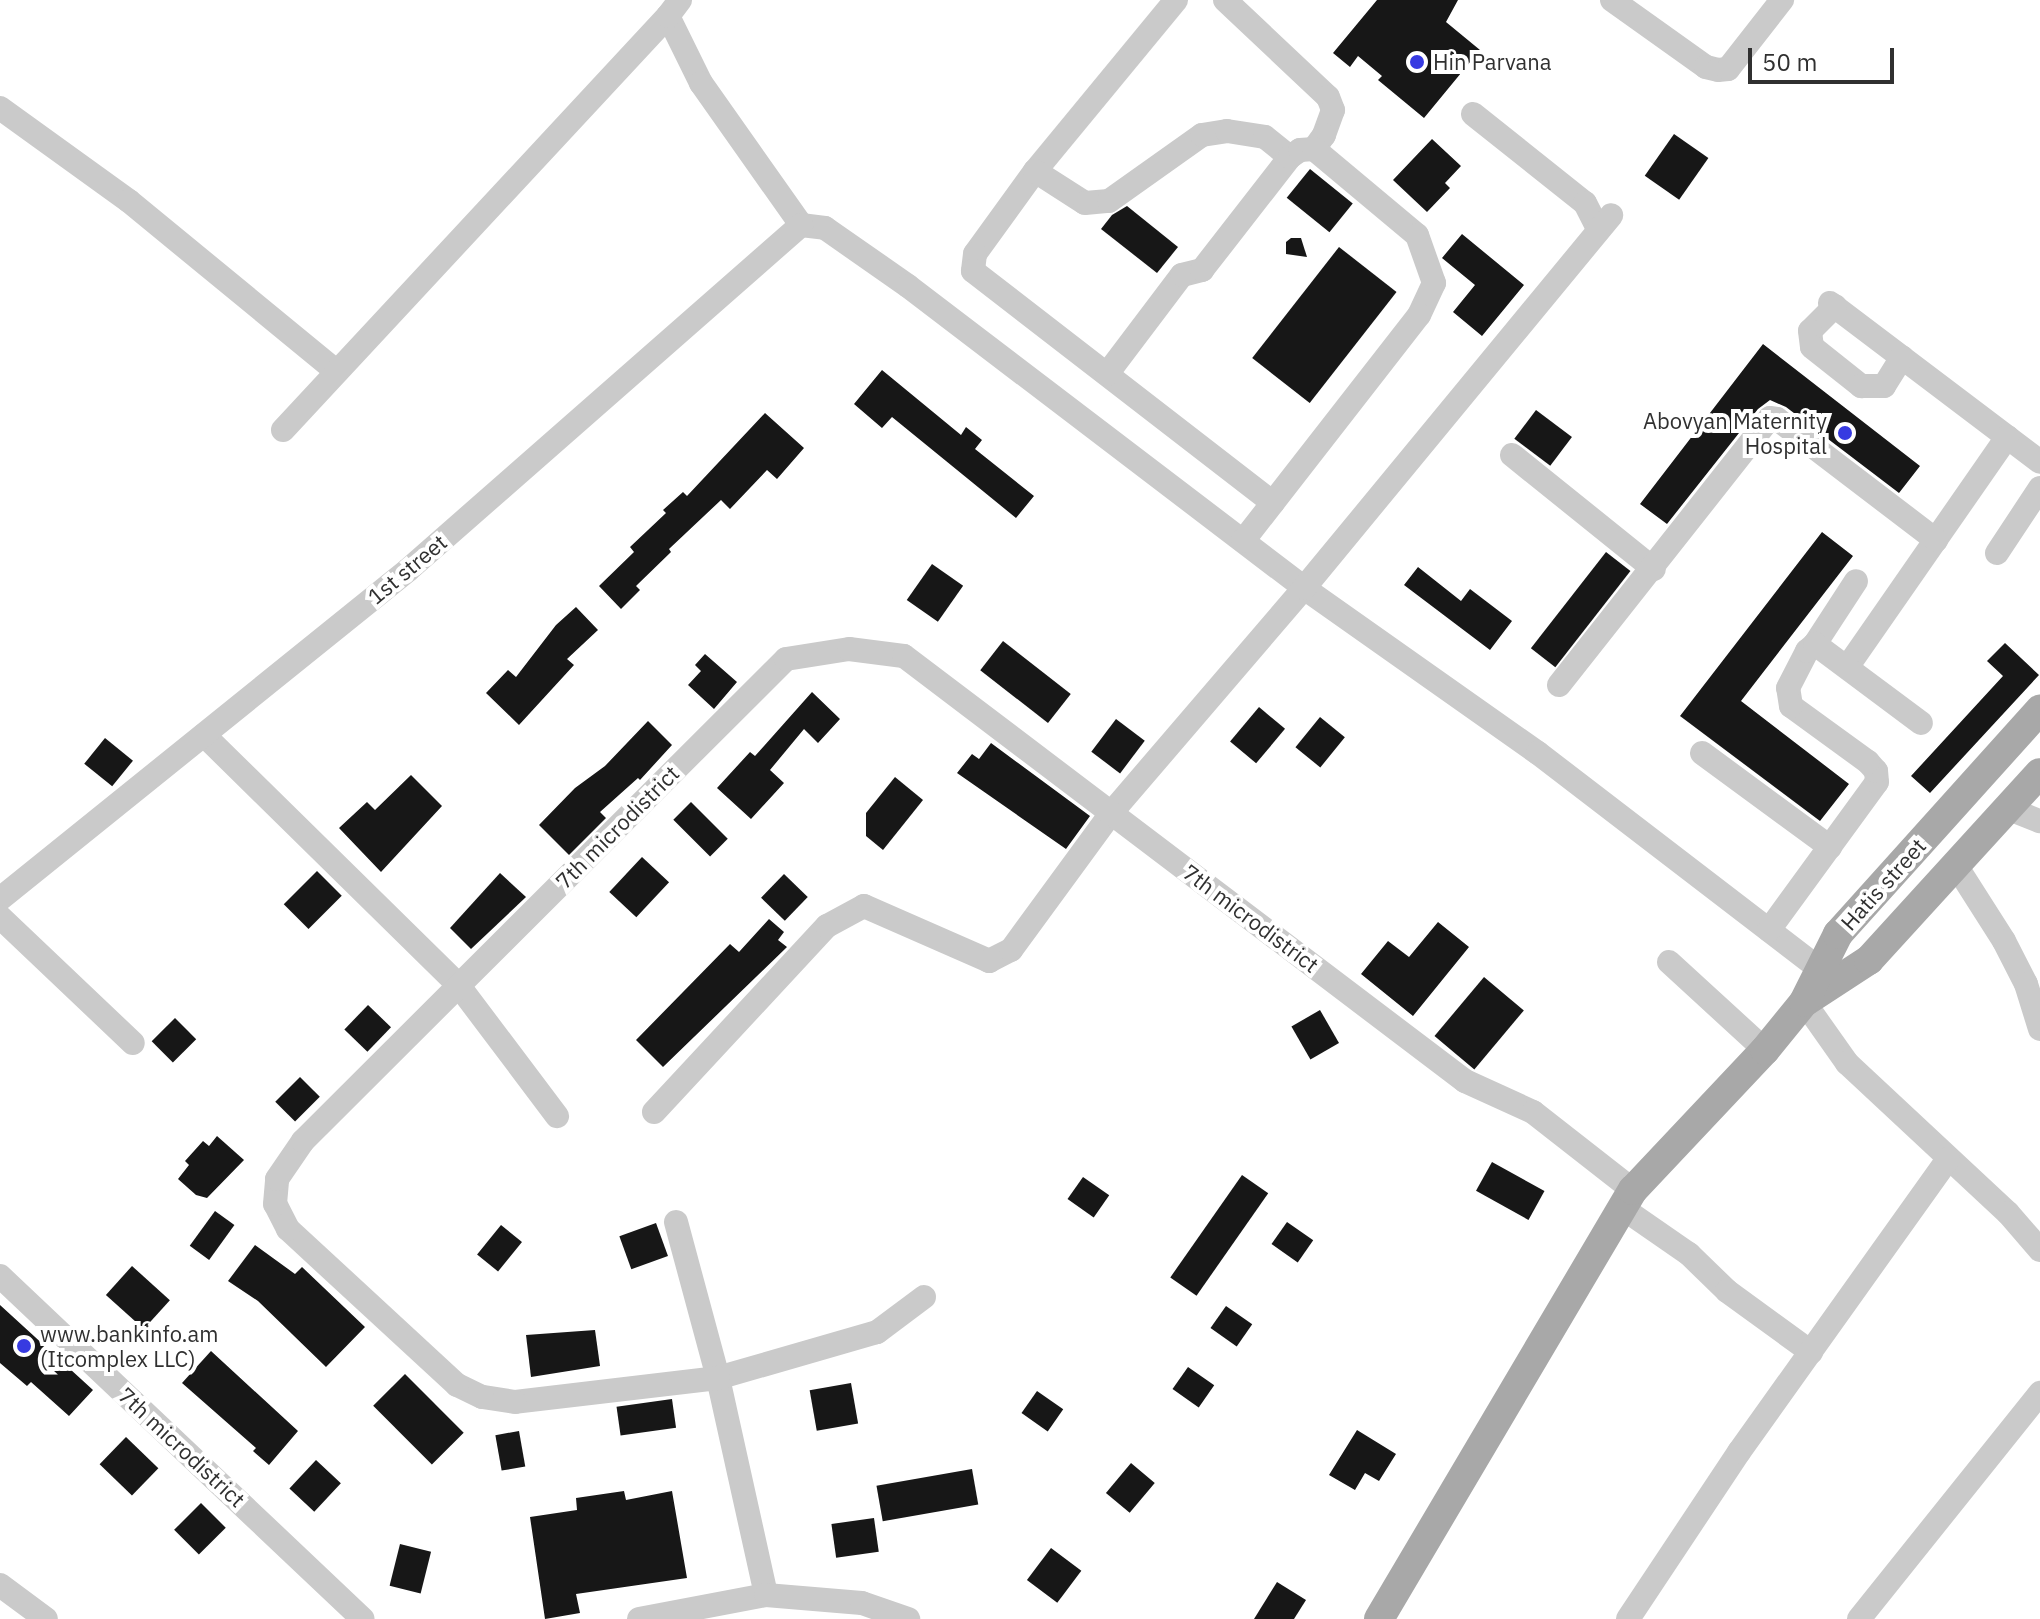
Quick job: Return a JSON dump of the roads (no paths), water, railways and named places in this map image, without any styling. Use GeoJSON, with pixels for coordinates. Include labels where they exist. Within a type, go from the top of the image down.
{"type":"FeatureCollection","features":[{"type":"Feature","properties":{"kind":"main road","name":"Hatis street"},"geometry":{"type":"LineString","coordinates":[[1828,976],[1838,934],[2040,710]]}},
{"type":"Feature","properties":{"kind":"main road","name":"Hatis street"},"geometry":{"type":"LineString","coordinates":[[1379,1619],[1627,1199],[1765,1050],[1828,976],[1869,960],[2040,773]]}},
{"type":"Feature","properties":{"kind":"street"},"geometry":{"type":"LineString","coordinates":[[1176,0],[1035,171],[975,254],[973,271],[1273,503]]}},
{"type":"Feature","properties":{"kind":"street"},"geometry":{"type":"LineString","coordinates":[[1225,0],[1328,97],[1333,110],[1324,135],[1314,149]]}},
{"type":"Feature","properties":{"kind":"street"},"geometry":{"type":"LineString","coordinates":[[1612,0],[1706,67],[1718,70],[1728,69],[1782,0]]}},
{"type":"Feature","properties":{"kind":"street"},"geometry":{"type":"LineString","coordinates":[[283,430],[674,8],[701,83],[801,225],[825,228],[908,286],[1304,588],[1538,753],[1828,976]]}},
{"type":"Feature","properties":{"kind":"street"},"geometry":{"type":"LineString","coordinates":[[0,108],[129,201],[337,372]]}},
{"type":"Feature","properties":{"kind":"street"},"geometry":{"type":"LineString","coordinates":[[654,1112],[827,926],[864,906],[989,961],[1011,950],[1112,812],[1304,588],[1605,223],[1585,203],[1473,114]]}},
{"type":"Feature","properties":{"kind":"street"},"geometry":{"type":"LineString","coordinates":[[1035,171],[1085,203],[1109,201],[1202,135],[1227,131],[1265,137],[1290,157]]}},
{"type":"Feature","properties":{"kind":"street"},"geometry":{"type":"LineString","coordinates":[[1107,374],[1182,275],[1202,270],[1290,157],[1300,150],[1314,149],[1417,235],[1434,283],[1419,315],[1243,541]]}},
{"type":"Feature","properties":{"kind":"street","name":"1st street"},"geometry":{"type":"LineString","coordinates":[[0,899],[408,570],[801,225]]}},
{"type":"Feature","properties":{"kind":"street"},"geometry":{"type":"LineString","coordinates":[[1902,357],[1884,386],[1861,386],[1812,347],[1810,331],[1833,304],[2040,462]]}},
{"type":"Feature","properties":{"kind":"street"},"geometry":{"type":"LineString","coordinates":[[1559,685],[1654,569],[1770,418],[1777,419],[1936,540]]}},
{"type":"Feature","properties":{"kind":"street"},"geometry":{"type":"LineString","coordinates":[[1848,666],[2007,437]]}},
{"type":"Feature","properties":{"kind":"street"},"geometry":{"type":"LineString","coordinates":[[1512,455],[1654,569]]}},
{"type":"Feature","properties":{"kind":"street"},"geometry":{"type":"LineString","coordinates":[[1997,553],[2040,488]]}},
{"type":"Feature","properties":{"kind":"street"},"geometry":{"type":"LineString","coordinates":[[1769,930],[1877,782],[1876,771],[1868,762],[1791,706],[1788,688],[1856,581]]}},
{"type":"Feature","properties":{"kind":"street"},"geometry":{"type":"LineString","coordinates":[[1815,644],[1921,723]]}},
{"type":"Feature","properties":{"kind":"street","name":"7th microdistrict"},"geometry":{"type":"LineString","coordinates":[[924,1297],[877,1332],[718,1378],[515,1402],[482,1397],[457,1385],[288,1229],[275,1204],[277,1179],[303,1141],[786,659],[849,649],[904,656],[1465,1081],[1533,1112],[1727,1291],[1811,1352]]}},
{"type":"Feature","properties":{"kind":"street"},"geometry":{"type":"LineString","coordinates":[[204,735],[459,986],[557,1116]]}},
{"type":"Feature","properties":{"kind":"street"},"geometry":{"type":"LineString","coordinates":[[1702,753],[1830,847]]}},
{"type":"Feature","properties":{"kind":"street"},"geometry":{"type":"LineString","coordinates":[[2007,808],[2040,821]]}},
{"type":"Feature","properties":{"kind":"street"},"geometry":{"type":"LineString","coordinates":[[1955,864],[2004,941],[2026,984],[2040,1029]]}},
{"type":"Feature","properties":{"kind":"street"},"geometry":{"type":"LineString","coordinates":[[0,917],[133,1043]]}},
{"type":"Feature","properties":{"kind":"street"},"geometry":{"type":"LineString","coordinates":[[1669,962],[1765,1050]]}},
{"type":"Feature","properties":{"kind":"street"},"geometry":{"type":"LineString","coordinates":[[1804,1002],[1847,1063],[2008,1213],[2040,1250]]}},
{"type":"Feature","properties":{"kind":"street"},"geometry":{"type":"LineString","coordinates":[[1628,1619],[1739,1452],[1948,1159]]}},
{"type":"Feature","properties":{"kind":"street"},"geometry":{"type":"LineString","coordinates":[[676,1222],[718,1378],[756,1604]]}},
{"type":"Feature","properties":{"kind":"street","name":"7th microdistrict"},"geometry":{"type":"LineString","coordinates":[[0,1276],[363,1619]]}},
{"type":"Feature","properties":{"kind":"street"},"geometry":{"type":"LineString","coordinates":[[1859,1619],[2040,1393]]}},
{"type":"Feature","properties":{"kind":"street"},"geometry":{"type":"LineString","coordinates":[[0,1585],[46,1619]]}},
{"type":"Feature","properties":{"kind":"street"},"geometry":{"type":"LineString","coordinates":[[639,1619],[756,1604],[862,1603],[908,1619]]}},
{"type":"Feature","properties":{"kind":"place","name":"Hin Parvana"},"geometry":{"type":"Point","coordinates":[1417,62]}},
{"type":"Feature","properties":{"kind":"place","name":"Abovyan Maternity Hospital"},"geometry":{"type":"Point","coordinates":[1845,433]}},
{"type":"Feature","properties":{"kind":"place","name":"www.bankinfo.am (Itcomplex LLC)"},"geometry":{"type":"Point","coordinates":[24,1346]}}]}
